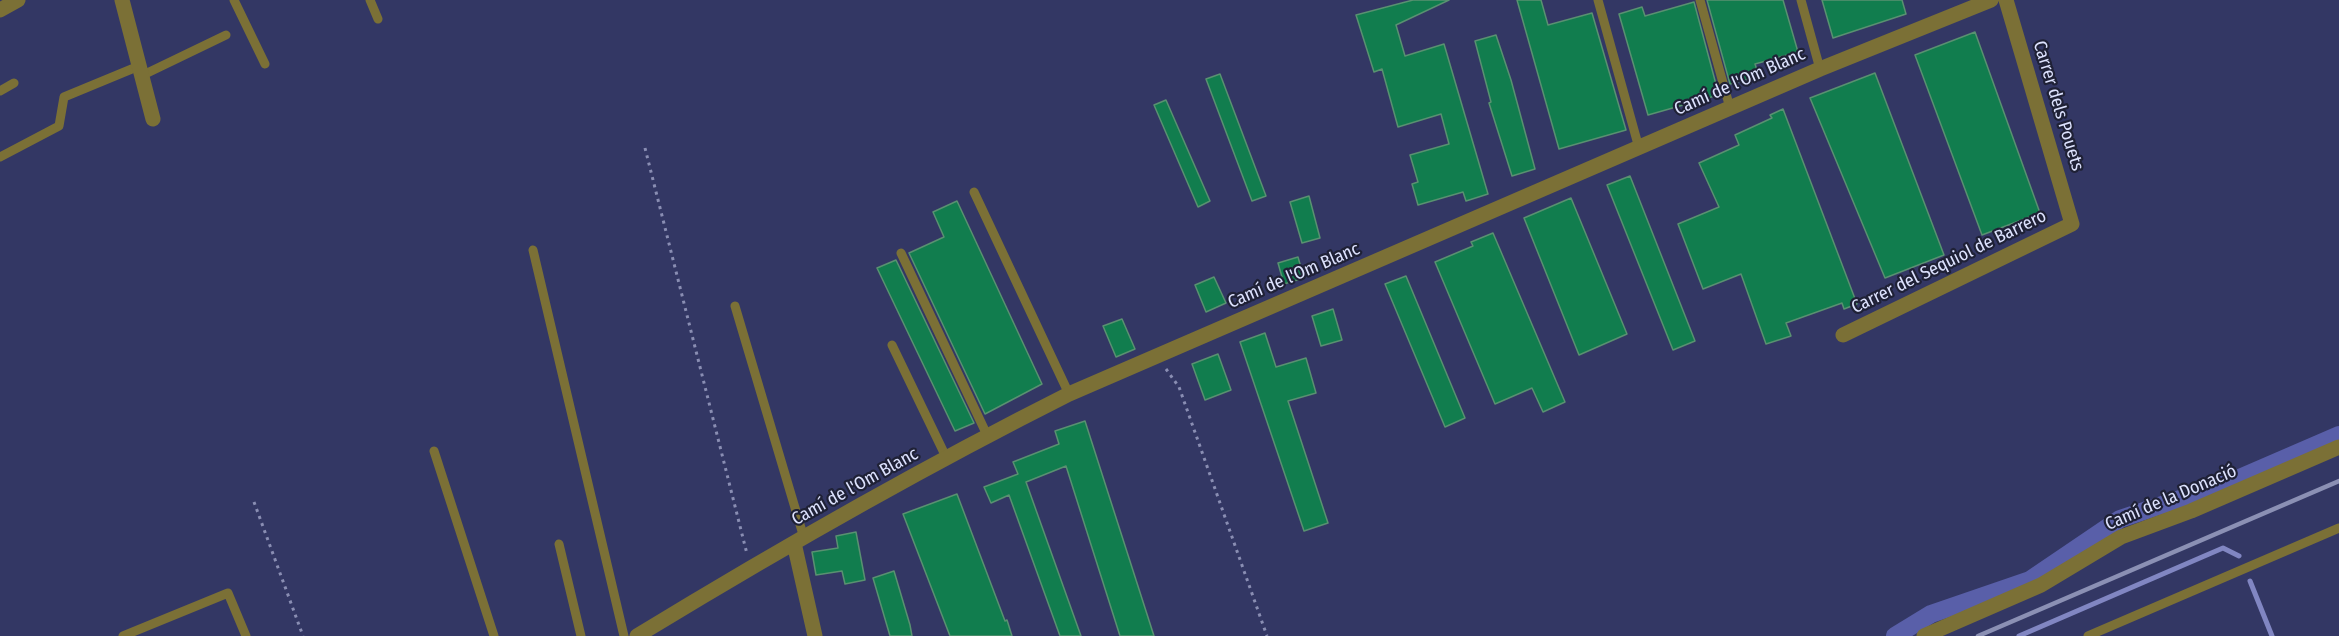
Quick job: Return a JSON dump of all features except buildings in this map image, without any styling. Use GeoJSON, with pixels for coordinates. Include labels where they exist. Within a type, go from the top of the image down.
{"type":"FeatureCollection","features":[{"type":"Feature","properties":{"kind":"street"},"geometry":{"type":"LineString","coordinates":[[0,10],[18,0]]}},
{"type":"Feature","properties":{"kind":"street"},"geometry":{"type":"LineString","coordinates":[[122,0],[153,119]]}},
{"type":"Feature","properties":{"kind":"street","name":"Camí de l'Om Blanc"},"geometry":{"type":"LineString","coordinates":[[637,636],[799,540],[987,435],[1069,394],[1820,69],[1991,0]]}},
{"type":"Feature","properties":{"kind":"street","name":"Carrer dels Pouets"},"geometry":{"type":"LineString","coordinates":[[2006,0],[2072,224]]}},
{"type":"Feature","properties":{"kind":"street","name":"Carrer del Sequiol de Barrero"},"geometry":{"type":"LineString","coordinates":[[1843,334],[2072,224]]}},
{"type":"Feature","properties":{"kind":"street","name":"Camí de la Donació"},"geometry":{"type":"LineString","coordinates":[[1924,636],[2041,585],[2121,537],[2191,511],[2339,447]]}},
{"type":"Feature","properties":{"kind":"street"},"geometry":{"type":"LineString","coordinates":[[799,540],[815,636]]}},
{"type":"Feature","properties":{"kind":"lane"},"geometry":{"type":"LineString","coordinates":[[234,0],[265,64]]}},
{"type":"Feature","properties":{"kind":"lane"},"geometry":{"type":"LineString","coordinates":[[370,0],[378,19]]}},
{"type":"Feature","properties":{"kind":"lane"},"geometry":{"type":"LineString","coordinates":[[1598,0],[1639,148]]}},
{"type":"Feature","properties":{"kind":"lane"},"geometry":{"type":"LineString","coordinates":[[1700,0],[1730,108]]}},
{"type":"Feature","properties":{"kind":"lane"},"geometry":{"type":"LineString","coordinates":[[1801,0],[1820,69]]}},
{"type":"Feature","properties":{"kind":"lane"},"geometry":{"type":"LineString","coordinates":[[0,157],[58,126],[64,97],[140,71],[226,35]]}},
{"type":"Feature","properties":{"kind":"lane"},"geometry":{"type":"LineString","coordinates":[[0,91],[14,83]]}},
{"type":"Feature","properties":{"kind":"lane"},"geometry":{"type":"LineString","coordinates":[[974,192],[1069,394]]}},
{"type":"Feature","properties":{"kind":"lane"},"geometry":{"type":"LineString","coordinates":[[533,250],[624,636]]}},
{"type":"Feature","properties":{"kind":"lane"},"geometry":{"type":"LineString","coordinates":[[901,253],[987,435]]}},
{"type":"Feature","properties":{"kind":"lane"},"geometry":{"type":"LineString","coordinates":[[735,306],[799,540]]}},
{"type":"Feature","properties":{"kind":"lane"},"geometry":{"type":"LineString","coordinates":[[892,345],[947,459]]}},
{"type":"Feature","properties":{"kind":"lane"},"geometry":{"type":"LineString","coordinates":[[434,451],[494,636]]}},
{"type":"Feature","properties":{"kind":"lane"},"geometry":{"type":"LineString","coordinates":[[2088,636],[2339,528]]}},
{"type":"Feature","properties":{"kind":"lane"},"geometry":{"type":"LineString","coordinates":[[559,544],[581,636]]}},
{"type":"Feature","properties":{"kind":"lane"},"geometry":{"type":"LineString","coordinates":[[123,636],[228,593],[246,636]]}},
{"type":"Feature","properties":{"kind":"path"},"geometry":{"type":"LineString","coordinates":[[645,148],[751,569]]}},
{"type":"Feature","properties":{"kind":"path"},"geometry":{"type":"LineString","coordinates":[[1158,356],[1179,387],[1267,636]]}},
{"type":"Feature","properties":{"kind":"path"},"geometry":{"type":"LineString","coordinates":[[254,502],[303,636]]}},
{"type":"Feature","properties":{"kind":"waterway"},"geometry":{"type":"LineString","coordinates":[[1895,636],[1931,614],[2030,580],[2120,519],[2228,483],[2339,435]]}},
{"type":"Feature","properties":{"kind":"waterway"},"geometry":{"type":"LineString","coordinates":[[2019,636],[2223,548],[2239,556]]}},
{"type":"Feature","properties":{"kind":"waterway"},"geometry":{"type":"LineString","coordinates":[[2250,581],[2272,636]]}},
{"type":"Feature","properties":{"kind":"railway"},"geometry":{"type":"LineString","coordinates":[[1978,636],[2339,481]]}}]}
